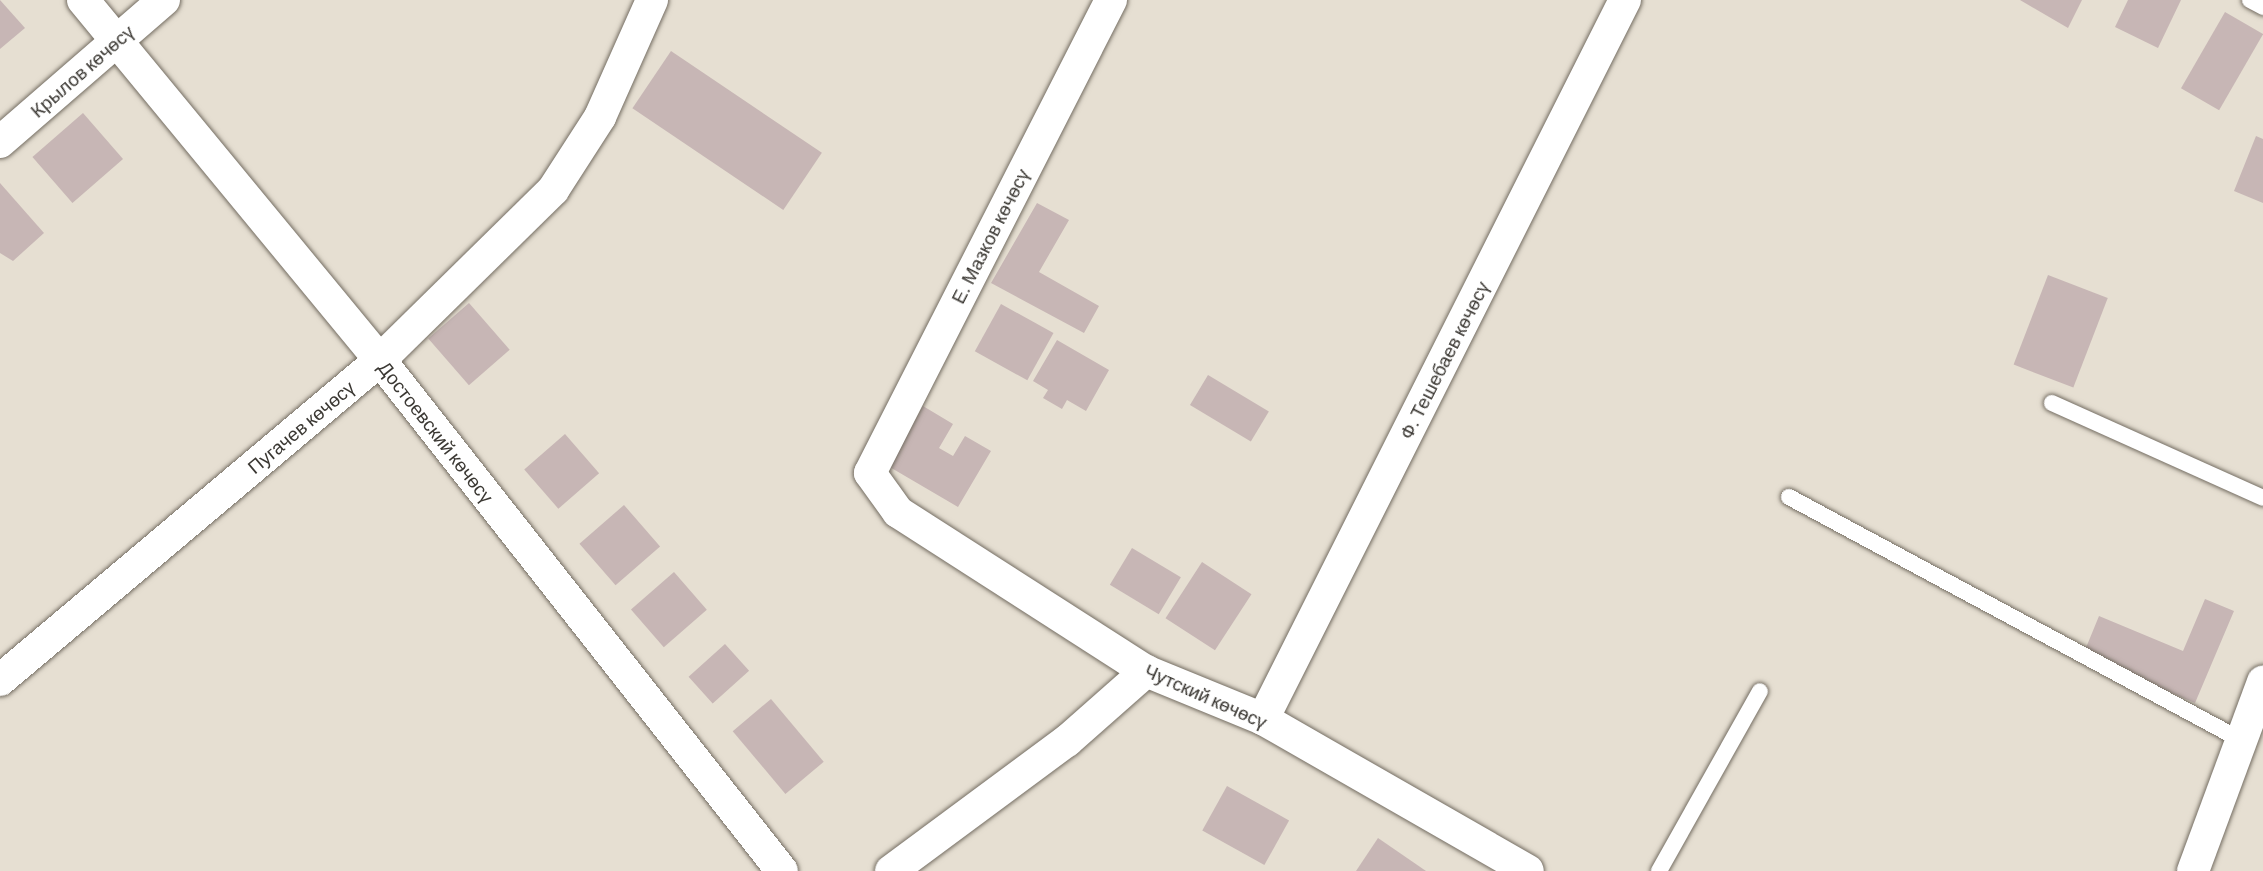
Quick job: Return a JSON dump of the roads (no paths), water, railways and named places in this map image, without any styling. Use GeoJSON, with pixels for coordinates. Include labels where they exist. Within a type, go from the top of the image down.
{"type":"FeatureCollection","features":[{"type":"Feature","properties":{"kind":"street","name":"Достоевский көчөсү"},"geometry":{"type":"LineString","coordinates":[[83,0],[380,360],[782,871]]}},
{"type":"Feature","properties":{"kind":"street","name":"Крылов көчөсү"},"geometry":{"type":"LineString","coordinates":[[0,142],[164,0]]}},
{"type":"Feature","properties":{"kind":"street","name":"Пугачев көчөсү"},"geometry":{"type":"LineString","coordinates":[[0,680],[380,360],[553,190],[600,117],[652,0]]}},
{"type":"Feature","properties":{"kind":"street","name":"Е. Мазков көчөсү"},"geometry":{"type":"LineString","coordinates":[[870,473],[1111,0]]}},
{"type":"Feature","properties":{"kind":"street","name":"Ф. Тешебаев көчөсү"},"geometry":{"type":"LineString","coordinates":[[1263,719],[1625,0]]}},
{"type":"Feature","properties":{"kind":"street","name":"Чутский көчөсү"},"geometry":{"type":"LineString","coordinates":[[870,473],[898,512],[1146,671],[1263,719],[1528,871]]}},
{"type":"Feature","properties":{"kind":"street"},"geometry":{"type":"LineString","coordinates":[[891,871],[1067,741],[1146,671]]}},
{"type":"Feature","properties":{"kind":"street"},"geometry":{"type":"LineString","coordinates":[[2193,871],[2263,682]]}},
{"type":"Feature","properties":{"kind":"lane"},"geometry":{"type":"LineString","coordinates":[[2250,0],[2263,7]]}},
{"type":"Feature","properties":{"kind":"lane"},"geometry":{"type":"LineString","coordinates":[[2052,403],[2263,498]]}},
{"type":"Feature","properties":{"kind":"lane"},"geometry":{"type":"LineString","coordinates":[[1789,497],[2241,740]]}},
{"type":"Feature","properties":{"kind":"lane"},"geometry":{"type":"LineString","coordinates":[[1659,871],[1760,691]]}}]}
